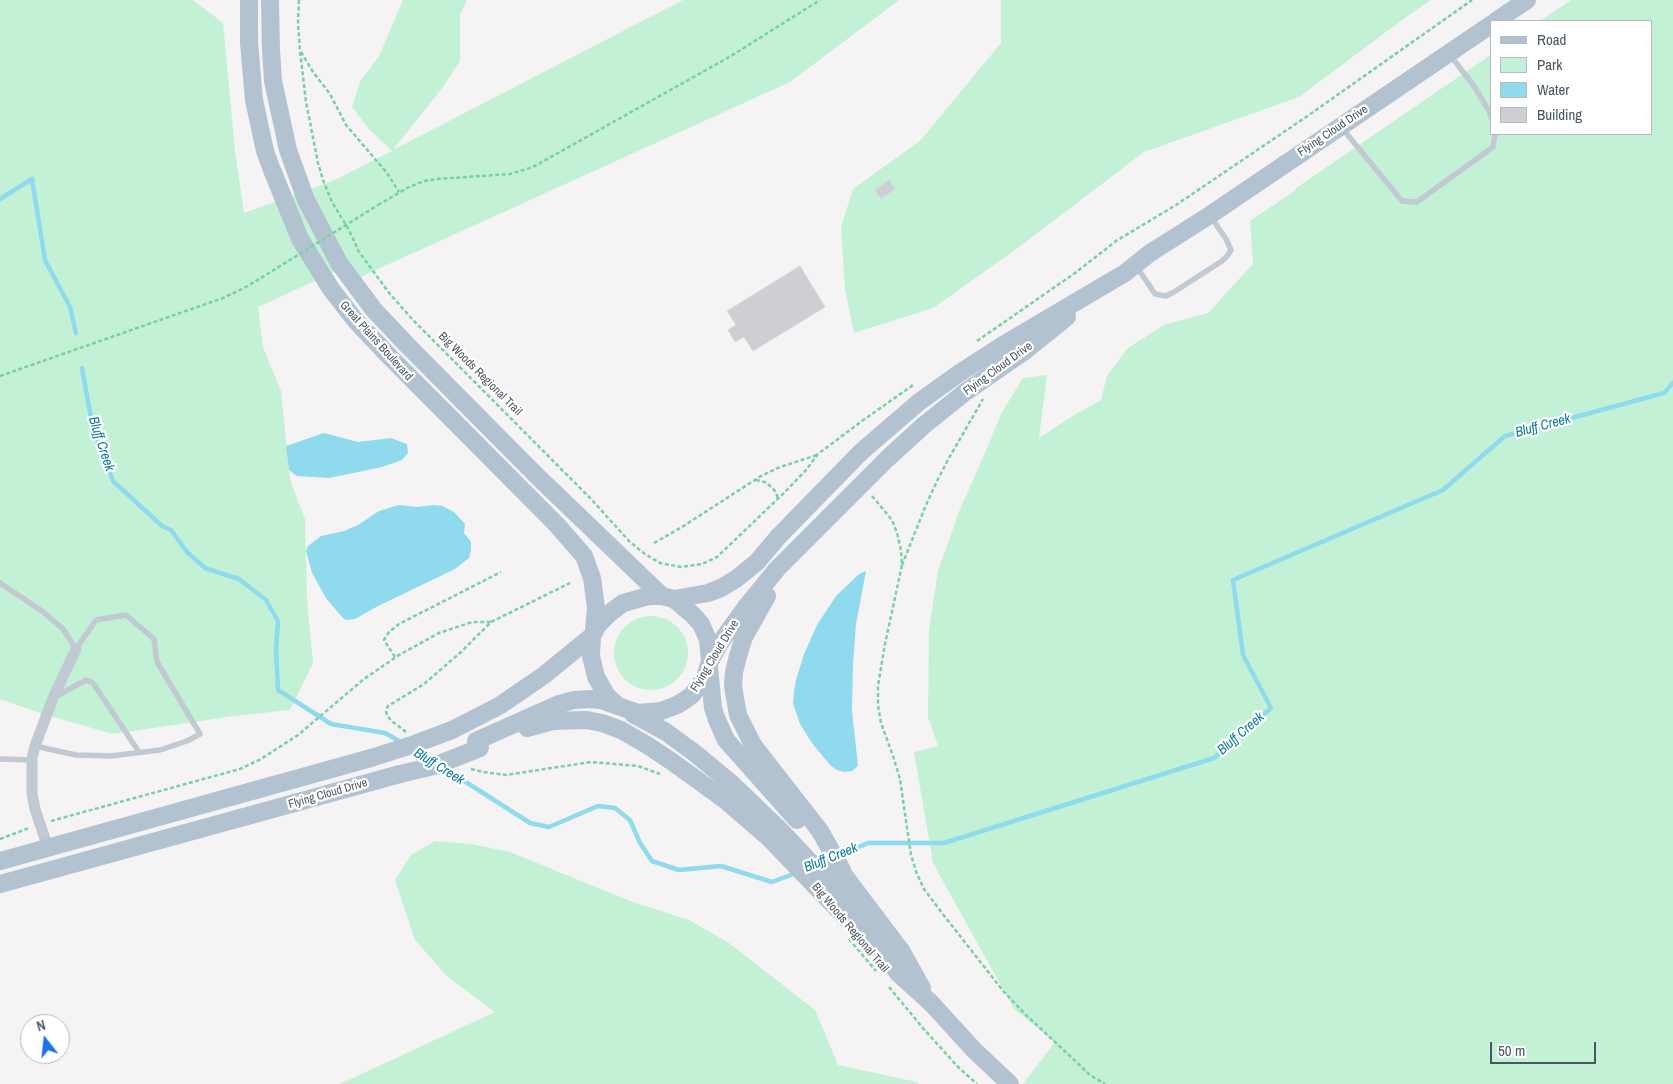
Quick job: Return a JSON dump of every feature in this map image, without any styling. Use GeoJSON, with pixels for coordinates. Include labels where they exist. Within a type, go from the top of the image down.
{"type":"FeatureCollection","features":[{"type":"Feature","properties":{"kind":"main road","name":"Great Plains Boulevard"},"geometry":{"type":"LineString","coordinates":[[249,0],[250,63],[254,100],[265,150],[300,239],[330,289],[355,320],[557,526],[584,556],[594,585],[596,608],[593,633]]}},
{"type":"Feature","properties":{"kind":"main road","name":"Great Plains Boulevard"},"geometry":{"type":"LineString","coordinates":[[270,0],[274,81],[288,150],[306,200],[340,263],[374,310],[410,348],[538,477],[668,597]]}},
{"type":"Feature","properties":{"kind":"main road"},"geometry":{"type":"LineString","coordinates":[[1497,20],[1527,0]]}},
{"type":"Feature","properties":{"kind":"main road","name":"Flying Cloud Drive"},"geometry":{"type":"LineString","coordinates":[[0,884],[434,766],[566,702],[592,699],[638,713],[670,709],[677,705],[692,695],[705,678],[720,644],[746,607],[777,569],[898,449],[944,409],[1026,350],[1150,253],[1210,215],[1490,25]]}},
{"type":"Feature","properties":{"kind":"main road","name":"Flying Cloud Drive"},"geometry":{"type":"LineString","coordinates":[[0,861],[371,758],[452,730],[499,706],[557,665],[593,633],[610,613],[623,603],[649,596],[668,597],[708,593],[736,579],[757,562],[778,537],[861,452],[919,402],[1003,345],[1130,269]]}},
{"type":"Feature","properties":{"kind":"main road"},"geometry":{"type":"LineString","coordinates":[[800,815],[743,728],[734,698],[734,672],[744,637],[768,593],[842,505]]}},
{"type":"Feature","properties":{"kind":"main road"},"geometry":{"type":"LineString","coordinates":[[668,597],[688,610],[701,624],[708,640],[713,708],[726,740],[800,815],[820,831],[842,870],[902,952],[931,1003],[974,1050],[1010,1084]]}},
{"type":"Feature","properties":{"kind":"main road"},"geometry":{"type":"LineString","coordinates":[[593,633],[591,656],[596,677],[607,696],[622,708],[666,732],[732,784],[775,834],[891,978],[931,1003]]}},
{"type":"Feature","properties":{"kind":"main road"},"geometry":{"type":"LineString","coordinates":[[478,744],[553,721],[587,720],[602,723],[621,730],[671,760],[775,834]]}},
{"type":"Feature","properties":{"kind":"street"},"geometry":{"type":"LineString","coordinates":[[48,848],[35,809],[32,793],[32,760],[34,746],[53,698],[76,649]]}},
{"type":"Feature","properties":{"kind":"lane"},"geometry":{"type":"LineString","coordinates":[[1449,53],[1474,86],[1490,114]]}},
{"type":"Feature","properties":{"kind":"lane"},"geometry":{"type":"LineString","coordinates":[[1341,126],[1402,201],[1417,202],[1494,147],[1495,135]]}},
{"type":"Feature","properties":{"kind":"lane"},"geometry":{"type":"LineString","coordinates":[[1130,269],[1155,294],[1166,296],[1222,261],[1231,250],[1230,245],[1210,215]]}},
{"type":"Feature","properties":{"kind":"lane"},"geometry":{"type":"LineString","coordinates":[[0,583],[42,611],[63,629],[76,649],[96,620],[126,615],[154,639],[157,662],[200,734],[187,741],[160,750],[111,756],[76,755],[34,746]]}},
{"type":"Feature","properties":{"kind":"lane"},"geometry":{"type":"LineString","coordinates":[[53,698],[86,680],[93,683],[139,752]]}},
{"type":"Feature","properties":{"kind":"lane"},"geometry":{"type":"LineString","coordinates":[[0,759],[32,760]]}},
{"type":"Feature","properties":{"kind":"path","name":"Big Woods Regional Trail"},"geometry":{"type":"LineString","coordinates":[[299,0],[300,51],[306,102],[316,156],[332,202],[349,230],[359,252],[390,294],[412,319],[592,499],[630,542],[645,554],[667,565],[681,567],[702,564],[722,552],[778,499],[806,470],[818,454]]}},
{"type":"Feature","properties":{"kind":"path"},"geometry":{"type":"LineString","coordinates":[[0,376],[223,298],[261,278],[409,187],[429,180],[510,174],[533,167],[731,56],[820,0]]}},
{"type":"Feature","properties":{"kind":"path"},"geometry":{"type":"LineString","coordinates":[[970,346],[1116,242],[1176,205],[1309,115],[1472,0]]}},
{"type":"Feature","properties":{"kind":"path"},"geometry":{"type":"LineString","coordinates":[[300,51],[330,94],[346,125],[387,173],[399,192]]}},
{"type":"Feature","properties":{"kind":"path"},"geometry":{"type":"LineString","coordinates":[[654,543],[682,528],[754,480],[780,467],[818,454],[913,385]]}},
{"type":"Feature","properties":{"kind":"path"},"geometry":{"type":"LineString","coordinates":[[984,398],[948,458],[926,505],[902,566],[878,686],[881,724],[900,779],[911,855],[924,889],[1004,992],[1090,1075],[1105,1084]]}},
{"type":"Feature","properties":{"kind":"path"},"geometry":{"type":"LineString","coordinates":[[754,480],[762,481],[769,485],[776,492],[778,499]]}},
{"type":"Feature","properties":{"kind":"path"},"geometry":{"type":"LineString","coordinates":[[862,484],[892,520],[901,550],[902,566]]}},
{"type":"Feature","properties":{"kind":"path"},"geometry":{"type":"LineString","coordinates":[[395,657],[384,640],[389,632],[399,624],[501,572]]}},
{"type":"Feature","properties":{"kind":"path"},"geometry":{"type":"LineString","coordinates":[[412,736],[392,722],[386,712],[386,708],[424,684],[461,652],[491,622],[570,583]]}},
{"type":"Feature","properties":{"kind":"path"},"geometry":{"type":"LineString","coordinates":[[0,839],[40,824],[240,768],[261,759],[298,734],[341,697],[395,657],[439,633],[472,622],[491,622]]}},
{"type":"Feature","properties":{"kind":"path"},"geometry":{"type":"LineString","coordinates":[[469,768],[482,772],[506,775],[592,762],[638,766],[661,774]]}},
{"type":"Feature","properties":{"kind":"path","name":"Big Woods Regional Trail"},"geometry":{"type":"LineString","coordinates":[[848,937],[879,975]]}},
{"type":"Feature","properties":{"kind":"path","name":"Big Woods Regional Trail"},"geometry":{"type":"LineString","coordinates":[[891,978],[928,1033],[957,1066],[977,1084]]}},
{"type":"Feature","properties":{"kind":"green space"},"geometry":{"type":"Polygon","coordinates":[[[0,0],[193,0],[223,23],[235,151],[244,213],[333,181],[392,151],[369,129],[352,107],[360,82],[379,56],[403,0],[467,0],[460,15],[460,61],[443,87],[393,150],[683,0],[899,0],[790,82],[345,284],[343,268],[258,307],[263,347],[281,391],[290,480],[305,519],[307,600],[313,663],[290,710],[234,716],[113,734],[43,714],[0,699],[0,0]]]}},
{"type":"Feature","properties":{"kind":"green space"},"geometry":{"type":"Polygon","coordinates":[[[1001,0],[1431,0],[1299,97],[1144,152],[1015,250],[933,308],[854,333],[845,289],[841,227],[853,189],[920,141],[1001,43],[1001,0]]]}},
{"type":"Feature","properties":{"kind":"green space"},"geometry":{"type":"Polygon","coordinates":[[[1571,0],[1673,0],[1673,1084],[1023,1084],[1055,1042],[1014,1009],[933,863],[914,752],[938,746],[928,717],[929,630],[938,571],[960,509],[1001,414],[1023,378],[1047,375],[1039,438],[1101,400],[1107,376],[1128,348],[1164,325],[1208,313],[1253,264],[1250,221],[1490,55],[1490,135],[1653,135],[1653,20],[1541,20],[1571,0]]]}},
{"type":"Feature","properties":{"kind":"green space"},"geometry":{"type":"Polygon","coordinates":[[[651,616],[665,619],[677,627],[685,639],[688,653],[685,667],[677,679],[665,687],[651,690],[637,687],[625,679],[617,667],[614,653],[617,639],[625,627],[637,619],[651,616]]]}},
{"type":"Feature","properties":{"kind":"green space"},"geometry":{"type":"Polygon","coordinates":[[[435,841],[471,844],[510,852],[630,901],[689,920],[729,943],[815,1010],[838,1065],[919,1084],[340,1084],[495,1012],[448,977],[415,940],[395,880],[411,855],[435,841]]]}},
{"type":"Feature","properties":{"kind":"water"},"geometry":{"type":"Polygon","coordinates":[[[324,433],[358,442],[391,438],[407,444],[408,453],[402,460],[382,467],[329,478],[297,476],[289,470],[286,446],[324,433]]]}},
{"type":"Feature","properties":{"kind":"water"},"geometry":{"type":"Polygon","coordinates":[[[399,505],[417,507],[442,506],[454,512],[465,524],[464,533],[471,542],[469,558],[455,569],[355,619],[346,620],[326,598],[312,573],[306,551],[308,546],[321,536],[344,531],[358,525],[379,511],[399,505]]]}},
{"type":"Feature","properties":{"kind":"water"},"geometry":{"type":"Polygon","coordinates":[[[866,571],[856,624],[853,665],[852,711],[858,766],[852,771],[844,772],[830,765],[812,743],[800,724],[793,703],[794,691],[804,654],[817,625],[836,596],[859,574],[866,571]]]}},
{"type":"Feature","properties":{"kind":"building"},"geometry":{"type":"Polygon","coordinates":[[[889,180],[895,189],[881,199],[875,190],[889,180]]]}},
{"type":"Feature","properties":{"kind":"building"},"geometry":{"type":"Polygon","coordinates":[[[800,266],[825,307],[753,351],[744,337],[735,342],[728,330],[736,325],[727,311],[800,266]]]}},
{"type":"Feature","properties":{"kind":"waterway","name":"Bluff Creek"},"geometry":{"type":"LineString","coordinates":[[0,199],[32,179],[45,260],[70,307],[76,333]]}},
{"type":"Feature","properties":{"kind":"waterway","name":"Bluff Creek"},"geometry":{"type":"LineString","coordinates":[[82,368],[93,429],[113,481],[162,526],[171,530],[187,552],[205,568],[239,579],[266,600],[278,621],[276,649],[278,690],[331,724],[385,733],[401,742]]}},
{"type":"Feature","properties":{"kind":"waterway","name":"Bluff Creek"},"geometry":{"type":"LineString","coordinates":[[838,856],[868,843],[944,843],[1214,758],[1271,708],[1243,655],[1233,580],[1443,490],[1505,436],[1664,393],[1673,383]]}},
{"type":"Feature","properties":{"kind":"waterway","name":"Bluff Creek"},"geometry":{"type":"LineString","coordinates":[[414,750],[431,760]]}},
{"type":"Feature","properties":{"kind":"waterway","name":"Bluff Creek"},"geometry":{"type":"LineString","coordinates":[[444,768],[530,823],[549,827],[598,806],[615,808],[630,820],[640,843],[652,861],[679,870],[721,866],[772,882],[796,873]]}}]}
